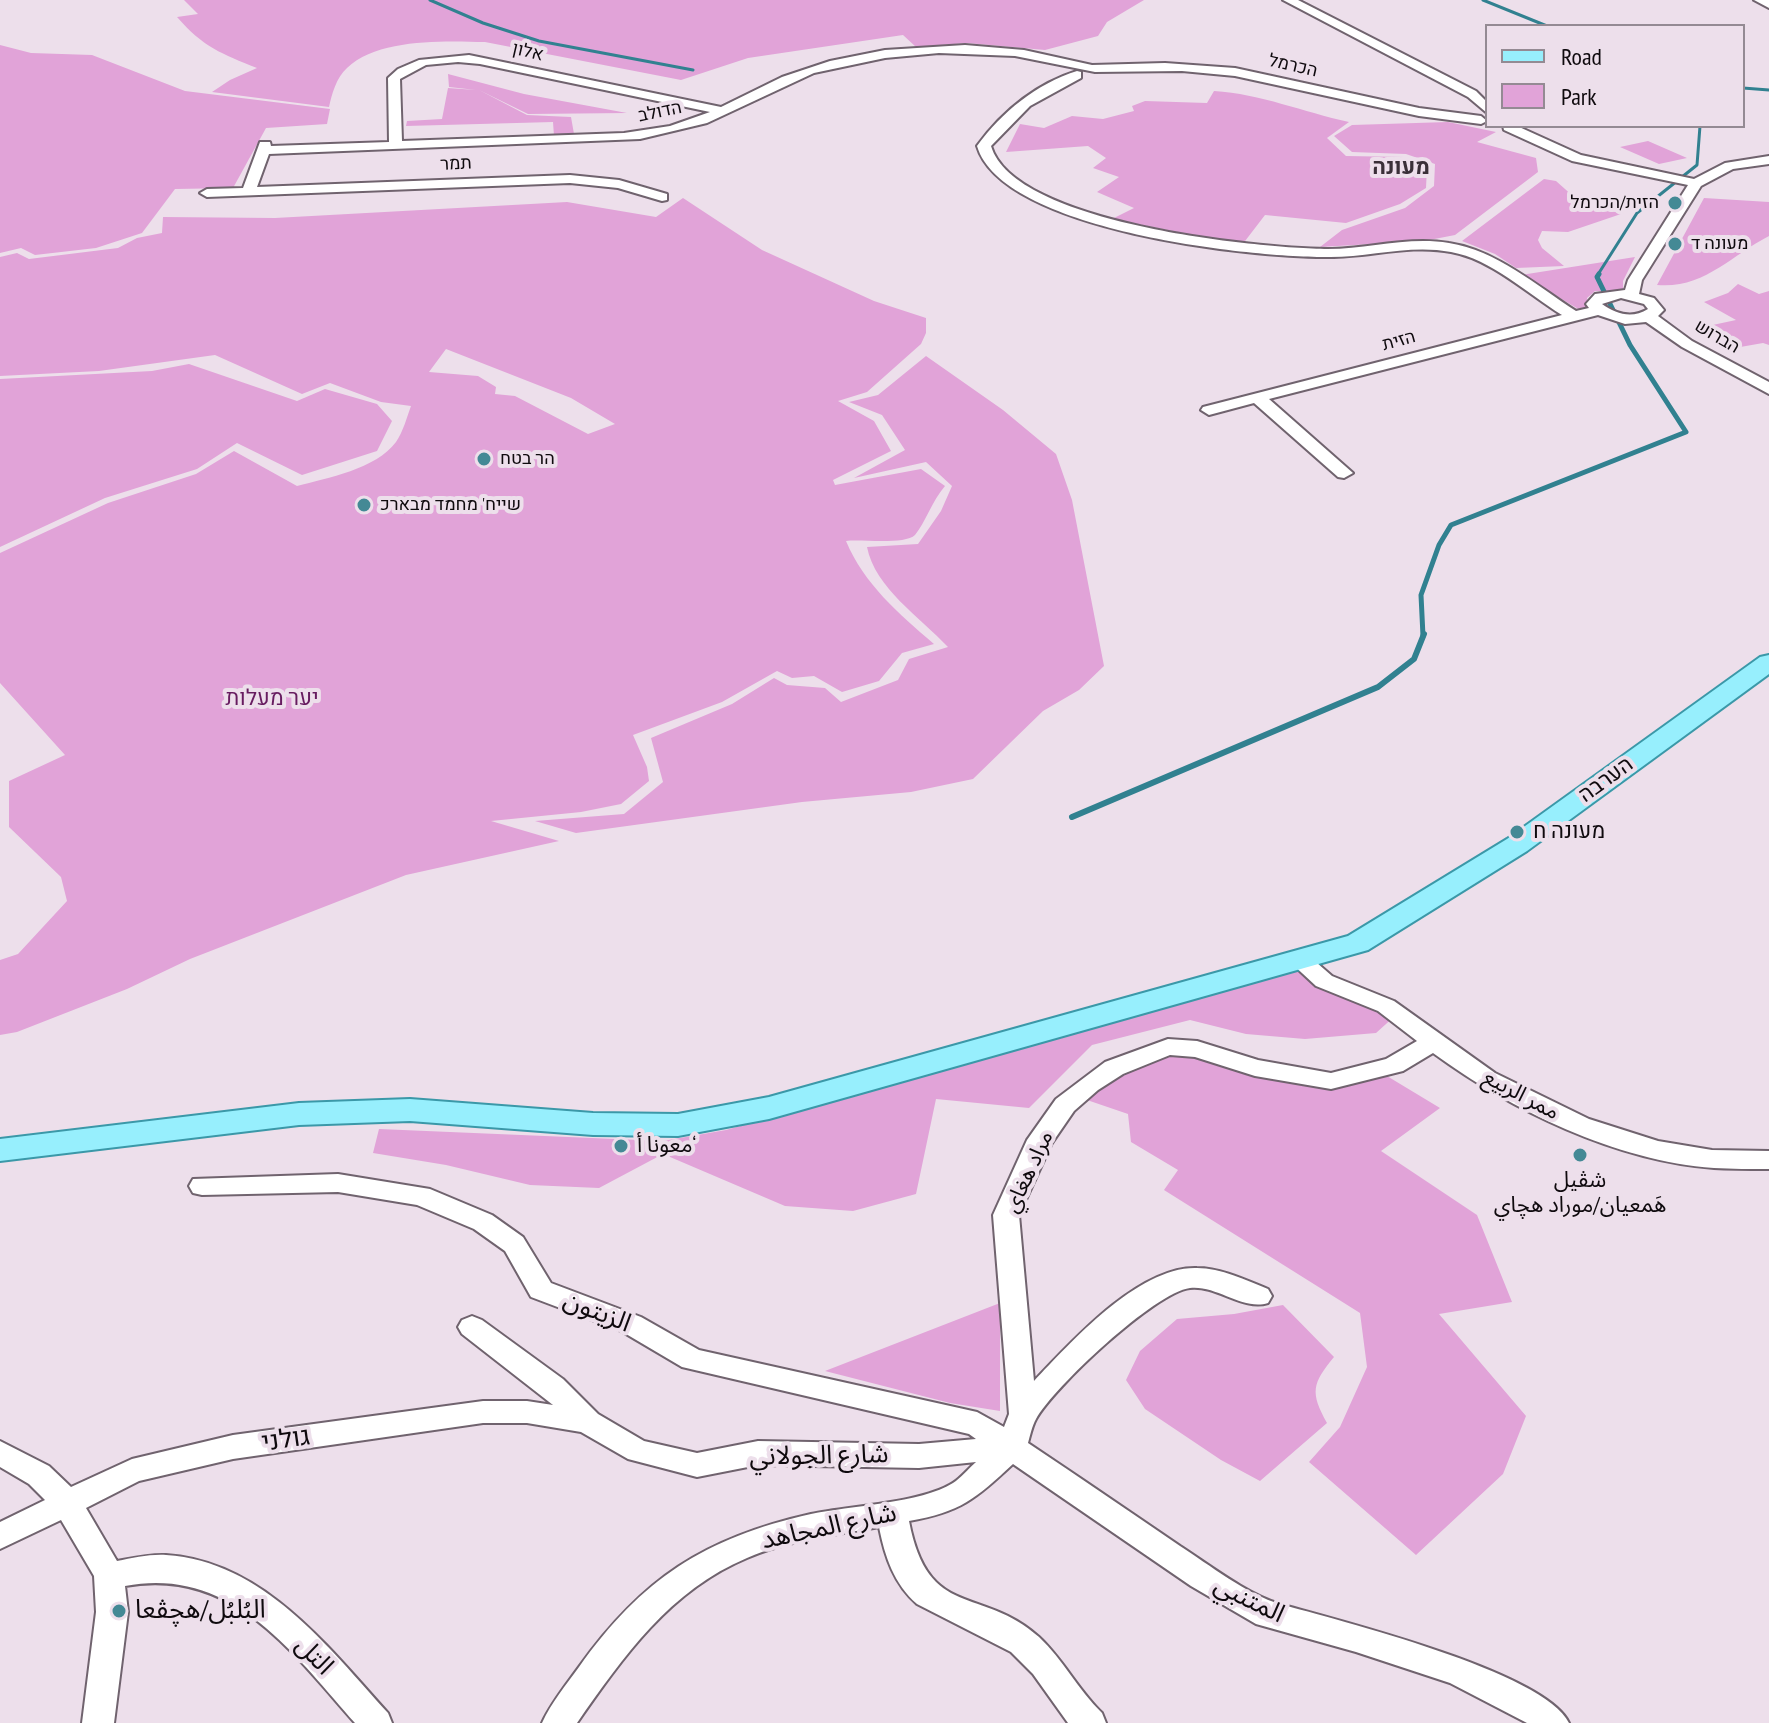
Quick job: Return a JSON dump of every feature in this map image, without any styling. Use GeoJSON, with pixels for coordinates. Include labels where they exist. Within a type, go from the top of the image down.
{"type":"FeatureCollection","features":[{"type":"Feature","properties":{"kind":"main road","name":"הערבה"},"geometry":{"type":"LineString","coordinates":[[0,1150],[314,1113],[410,1110],[593,1124],[678,1125],[769,1108],[1358,943],[1442,896],[1769,662]]}},
{"type":"Feature","properties":{"kind":"street"},"geometry":{"type":"LineString","coordinates":[[1289,0],[1472,94],[1485,118]]}},
{"type":"Feature","properties":{"kind":"street"},"geometry":{"type":"LineString","coordinates":[[1760,0],[1769,5]]}},
{"type":"Feature","properties":{"kind":"street","name":"הדולב"},"geometry":{"type":"LineString","coordinates":[[249,191],[264,148],[613,138],[685,126],[791,77],[850,61],[961,49],[1019,52],[1082,70]]}},
{"type":"Feature","properties":{"kind":"street","name":"אלון"},"geometry":{"type":"LineString","coordinates":[[396,146],[394,78],[414,65],[440,60],[489,62],[722,111]]}},
{"type":"Feature","properties":{"kind":"street","name":"הכרמל"},"geometry":{"type":"LineString","coordinates":[[1082,70],[1200,67],[1434,116],[1485,120]]}},
{"type":"Feature","properties":{"kind":"street"},"geometry":{"type":"LineString","coordinates":[[1082,70],[1032,97],[997,128],[984,146],[986,156],[995,169],[1037,196],[1121,227],[1215,246],[1333,253],[1441,246],[1464,250],[1572,315]]}},
{"type":"Feature","properties":{"kind":"street"},"geometry":{"type":"LineString","coordinates":[[1515,128],[1577,158],[1696,183]]}},
{"type":"Feature","properties":{"kind":"street"},"geometry":{"type":"LineString","coordinates":[[1648,316],[1627,318],[1599,310],[1594,304],[1600,297],[1631,295],[1635,280],[1696,183],[1730,166],[1769,160]]}},
{"type":"Feature","properties":{"kind":"street","name":"תמר"},"geometry":{"type":"LineString","coordinates":[[207,193],[570,179],[619,184],[662,197]]}},
{"type":"Feature","properties":{"kind":"street","name":"הברוש"},"geometry":{"type":"LineString","coordinates":[[1631,295],[1654,305],[1656,310],[1648,316],[1687,344],[1769,389]]}},
{"type":"Feature","properties":{"kind":"street","name":"הזית"},"geometry":{"type":"LineString","coordinates":[[1209,410],[1599,310]]}},
{"type":"Feature","properties":{"kind":"street"},"geometry":{"type":"LineString","coordinates":[[1258,398],[1344,473]]}},
{"type":"Feature","properties":{"kind":"street","name":"ممر الربيع"},"geometry":{"type":"LineString","coordinates":[[1301,961],[1324,981],[1386,1006],[1486,1079],[1580,1125],[1656,1150],[1712,1159],[1769,1160]]}},
{"type":"Feature","properties":{"kind":"street","name":"مراد هغاي"},"geometry":{"type":"LineString","coordinates":[[1012,1447],[1023,1414],[1006,1215],[1040,1140],[1065,1105],[1114,1068],[1168,1047],[1197,1049],[1255,1068],[1331,1081],[1394,1065],[1435,1041]]}},
{"type":"Feature","properties":{"kind":"street","name":"الزيتون"},"geometry":{"type":"LineString","coordinates":[[202,1186],[338,1183],[421,1196],[483,1222],[514,1244],[541,1290],[631,1324],[692,1359],[977,1424],[1012,1447]]}},
{"type":"Feature","properties":{"kind":"street"},"geometry":{"type":"LineString","coordinates":[[1023,1414],[1092,1340],[1153,1291],[1186,1278],[1225,1282],[1258,1296]]}},
{"type":"Feature","properties":{"kind":"street"},"geometry":{"type":"LineString","coordinates":[[472,1327],[553,1387],[588,1422]]}},
{"type":"Feature","properties":{"kind":"street","name":"גולני"},"geometry":{"type":"LineString","coordinates":[[0,1536],[132,1471],[233,1447],[483,1412],[527,1412],[588,1422]]}},
{"type":"Feature","properties":{"kind":"street","name":"شارع الجولاني"},"geometry":{"type":"LineString","coordinates":[[588,1422],[638,1451],[697,1465],[758,1453],[919,1456],[1012,1447]]}},
{"type":"Feature","properties":{"kind":"street","name":"شارع المجاهد"},"geometry":{"type":"LineString","coordinates":[[558,1723],[608,1652],[650,1605],[696,1569],[741,1546],[810,1527],[930,1505],[963,1492],[1012,1447]]}},
{"type":"Feature","properties":{"kind":"street","name":"المتنبي"},"geometry":{"type":"LineString","coordinates":[[1012,1447],[1202,1577],[1267,1614],[1356,1638],[1459,1672],[1526,1704],[1553,1723]]}},
{"type":"Feature","properties":{"kind":"street"},"geometry":{"type":"LineString","coordinates":[[0,1453],[39,1475],[67,1502],[109,1575],[112,1612],[98,1723]]}},
{"type":"Feature","properties":{"kind":"street"},"geometry":{"type":"LineString","coordinates":[[892,1513],[899,1556],[916,1586],[941,1604],[992,1626],[1027,1646],[1090,1723]]}},
{"type":"Feature","properties":{"kind":"street","name":"التل"},"geometry":{"type":"LineString","coordinates":[[109,1575],[167,1568],[216,1578],[266,1609],[304,1643],[376,1723]]}},
{"type":"Feature","properties":{"kind":"green space"},"geometry":{"type":"Polygon","coordinates":[[[184,0],[1144,0],[1107,22],[1098,36],[1045,50],[967,43],[916,47],[903,35],[748,58],[681,80],[485,42],[413,43],[360,58],[337,81],[329,107],[212,92],[257,68],[214,48],[186,27],[177,17],[198,14],[184,0]]]}},
{"type":"Feature","properties":{"kind":"green space"},"geometry":{"type":"Polygon","coordinates":[[[0,45],[31,53],[92,55],[185,91],[330,109],[327,124],[266,128],[233,188],[175,189],[142,233],[96,248],[35,255],[21,248],[0,253],[0,45]]]}},
{"type":"Feature","properties":{"kind":"green space"},"geometry":{"type":"Polygon","coordinates":[[[448,74],[524,94],[627,113],[528,114],[479,90],[527,115],[571,117],[574,134],[554,136],[553,122],[406,126],[407,121],[442,119],[448,88],[476,90],[449,87],[448,74]]]}},
{"type":"Feature","properties":{"kind":"green space"},"geometry":{"type":"Polygon","coordinates":[[[1214,91],[1265,99],[1349,122],[1327,138],[1346,156],[1404,157],[1427,167],[1426,188],[1400,204],[1346,223],[1265,215],[1242,245],[1112,219],[1134,208],[1097,192],[1119,177],[1093,168],[1106,158],[1088,146],[1006,152],[1020,124],[1044,128],[1072,116],[1103,119],[1134,111],[1132,106],[1145,101],[1207,103],[1214,91]]]}},
{"type":"Feature","properties":{"kind":"green space"},"geometry":{"type":"Polygon","coordinates":[[[1448,122],[1496,132],[1477,142],[1536,158],[1538,172],[1455,235],[1424,241],[1320,247],[1342,230],[1405,208],[1434,186],[1435,164],[1406,154],[1352,152],[1334,136],[1352,125],[1448,122]]]}},
{"type":"Feature","properties":{"kind":"green space"},"geometry":{"type":"Polygon","coordinates":[[[1648,141],[1687,158],[1659,164],[1620,147],[1648,141]]]}},
{"type":"Feature","properties":{"kind":"green space"},"geometry":{"type":"Polygon","coordinates":[[[1544,179],[1556,181],[1574,197],[1621,214],[1568,232],[1542,231],[1538,240],[1542,248],[1564,266],[1516,268],[1495,254],[1462,241],[1544,179]]]}},
{"type":"Feature","properties":{"kind":"green space","name":"יער מעלות"},"geometry":{"type":"Polygon","coordinates":[[[683,198],[762,250],[874,301],[926,318],[926,333],[921,344],[867,392],[838,401],[874,421],[891,451],[833,480],[835,485],[921,469],[945,486],[919,530],[910,538],[846,541],[873,585],[934,644],[902,653],[879,681],[842,692],[814,676],[792,678],[777,671],[722,702],[633,735],[647,767],[649,781],[621,804],[581,812],[491,821],[559,841],[406,875],[190,959],[127,989],[17,1032],[0,1035],[0,960],[18,954],[67,901],[61,877],[9,827],[9,781],[65,755],[0,683],[0,553],[108,503],[196,474],[234,451],[297,486],[364,466],[396,442],[411,406],[381,402],[330,383],[302,394],[215,355],[99,371],[0,376],[0,257],[17,253],[29,259],[118,248],[137,238],[162,233],[163,217],[275,218],[567,202],[656,217],[683,198]],[[446,349],[429,372],[478,376],[496,387],[495,394],[515,396],[588,434],[615,424],[571,398],[446,349]]]}},
{"type":"Feature","properties":{"kind":"green space"},"geometry":{"type":"Polygon","coordinates":[[[1704,198],[1769,202],[1769,236],[1703,277],[1674,285],[1657,285],[1704,198]]]}},
{"type":"Feature","properties":{"kind":"green space"},"geometry":{"type":"Polygon","coordinates":[[[1635,257],[1623,281],[1623,291],[1595,291],[1587,298],[1589,307],[1580,310],[1521,275],[1635,257]]]}},
{"type":"Feature","properties":{"kind":"green space"},"geometry":{"type":"Polygon","coordinates":[[[1738,284],[1759,294],[1769,291],[1769,345],[1763,343],[1729,349],[1694,329],[1736,320],[1704,302],[1728,293],[1738,284]]]}},
{"type":"Feature","properties":{"kind":"green space"},"geometry":{"type":"Polygon","coordinates":[[[926,356],[1003,410],[1056,454],[1072,500],[1104,666],[1079,690],[1043,711],[973,779],[911,792],[802,802],[576,833],[535,821],[624,814],[663,782],[651,738],[732,704],[774,678],[787,685],[825,688],[841,702],[898,680],[909,659],[948,647],[889,589],[879,576],[867,547],[918,544],[941,511],[952,486],[926,462],[854,478],[905,450],[882,415],[849,402],[878,395],[926,356]]]}},
{"type":"Feature","properties":{"kind":"green space"},"geometry":{"type":"Polygon","coordinates":[[[189,364],[297,401],[325,389],[377,404],[392,421],[377,451],[302,475],[237,443],[197,469],[105,498],[0,547],[0,379],[152,371],[189,364]]]}},
{"type":"Feature","properties":{"kind":"green space"},"geometry":{"type":"Polygon","coordinates":[[[1291,969],[1396,1015],[1376,1033],[1305,1039],[1246,1034],[1190,1020],[1092,1045],[1029,1108],[936,1099],[916,1194],[853,1211],[785,1206],[663,1154],[599,1188],[530,1185],[446,1165],[373,1153],[379,1129],[663,1141],[726,1130],[1291,969]]]}},
{"type":"Feature","properties":{"kind":"green space"},"geometry":{"type":"Polygon","coordinates":[[[1160,1051],[1273,1071],[1338,1075],[1377,1070],[1440,1108],[1381,1151],[1477,1215],[1512,1302],[1439,1314],[1526,1416],[1503,1474],[1416,1555],[1309,1462],[1340,1427],[1367,1367],[1360,1313],[1164,1190],[1178,1170],[1131,1142],[1128,1114],[1087,1100],[1117,1074],[1160,1051]]]}},
{"type":"Feature","properties":{"kind":"green space"},"geometry":{"type":"Polygon","coordinates":[[[1000,1303],[1000,1411],[950,1403],[825,1371],[1000,1303]]]}},
{"type":"Feature","properties":{"kind":"green space"},"geometry":{"type":"Polygon","coordinates":[[[1283,1305],[1334,1357],[1321,1374],[1316,1388],[1318,1403],[1327,1423],[1260,1481],[1221,1460],[1145,1409],[1126,1380],[1140,1351],[1177,1319],[1234,1314],[1283,1305]]]}},
{"type":"Feature","properties":{"kind":"waterway"},"geometry":{"type":"LineString","coordinates":[[430,0],[483,23],[539,41],[693,70]]}},
{"type":"Feature","properties":{"kind":"waterway"},"geometry":{"type":"LineString","coordinates":[[1483,0],[1542,24]]}},
{"type":"Feature","properties":{"kind":"waterway"},"geometry":{"type":"LineString","coordinates":[[1745,88],[1769,90]]}},
{"type":"Feature","properties":{"kind":"waterway"},"geometry":{"type":"LineString","coordinates":[[1597,276],[1637,213],[1697,165],[1700,128]]}},
{"type":"Feature","properties":{"kind":"waterway"},"geometry":{"type":"LineString","coordinates":[[1423,636],[1421,595],[1439,545],[1451,525],[1686,432],[1630,345],[1597,277],[1599,274]]}},
{"type":"Feature","properties":{"kind":"waterway"},"geometry":{"type":"LineString","coordinates":[[1072,817],[1378,687],[1414,659],[1424,634]]}},
{"type":"Feature","properties":{"kind":"place","name":"הזית/הכרמל"},"geometry":{"type":"Point","coordinates":[1675,203]}},
{"type":"Feature","properties":{"kind":"place","name":"מעונה ד"},"geometry":{"type":"Point","coordinates":[1675,244]}},
{"type":"Feature","properties":{"kind":"place","name":"הר בטח"},"geometry":{"type":"Point","coordinates":[484,459]}},
{"type":"Feature","properties":{"kind":"place","name":"שייח' מחמד מבארכ"},"geometry":{"type":"Point","coordinates":[364,505]}},
{"type":"Feature","properties":{"kind":"place","name":"מעונה ח"},"geometry":{"type":"Point","coordinates":[1517,832]}},
{"type":"Feature","properties":{"kind":"place","name":"معونا أ‘"},"geometry":{"type":"Point","coordinates":[621,1146]}},
{"type":"Feature","properties":{"kind":"place","name":"شڤيل هَمعيان/موراد هچاي"},"geometry":{"type":"Point","coordinates":[1580,1155]}},
{"type":"Feature","properties":{"kind":"place","name":"البُلبُل/هچڤعا"},"geometry":{"type":"Point","coordinates":[119,1611]}},
{"type":"Feature","properties":{"kind":"district","name":"מעונה"},"geometry":{"type":"Point","coordinates":[1401,168]}}]}
